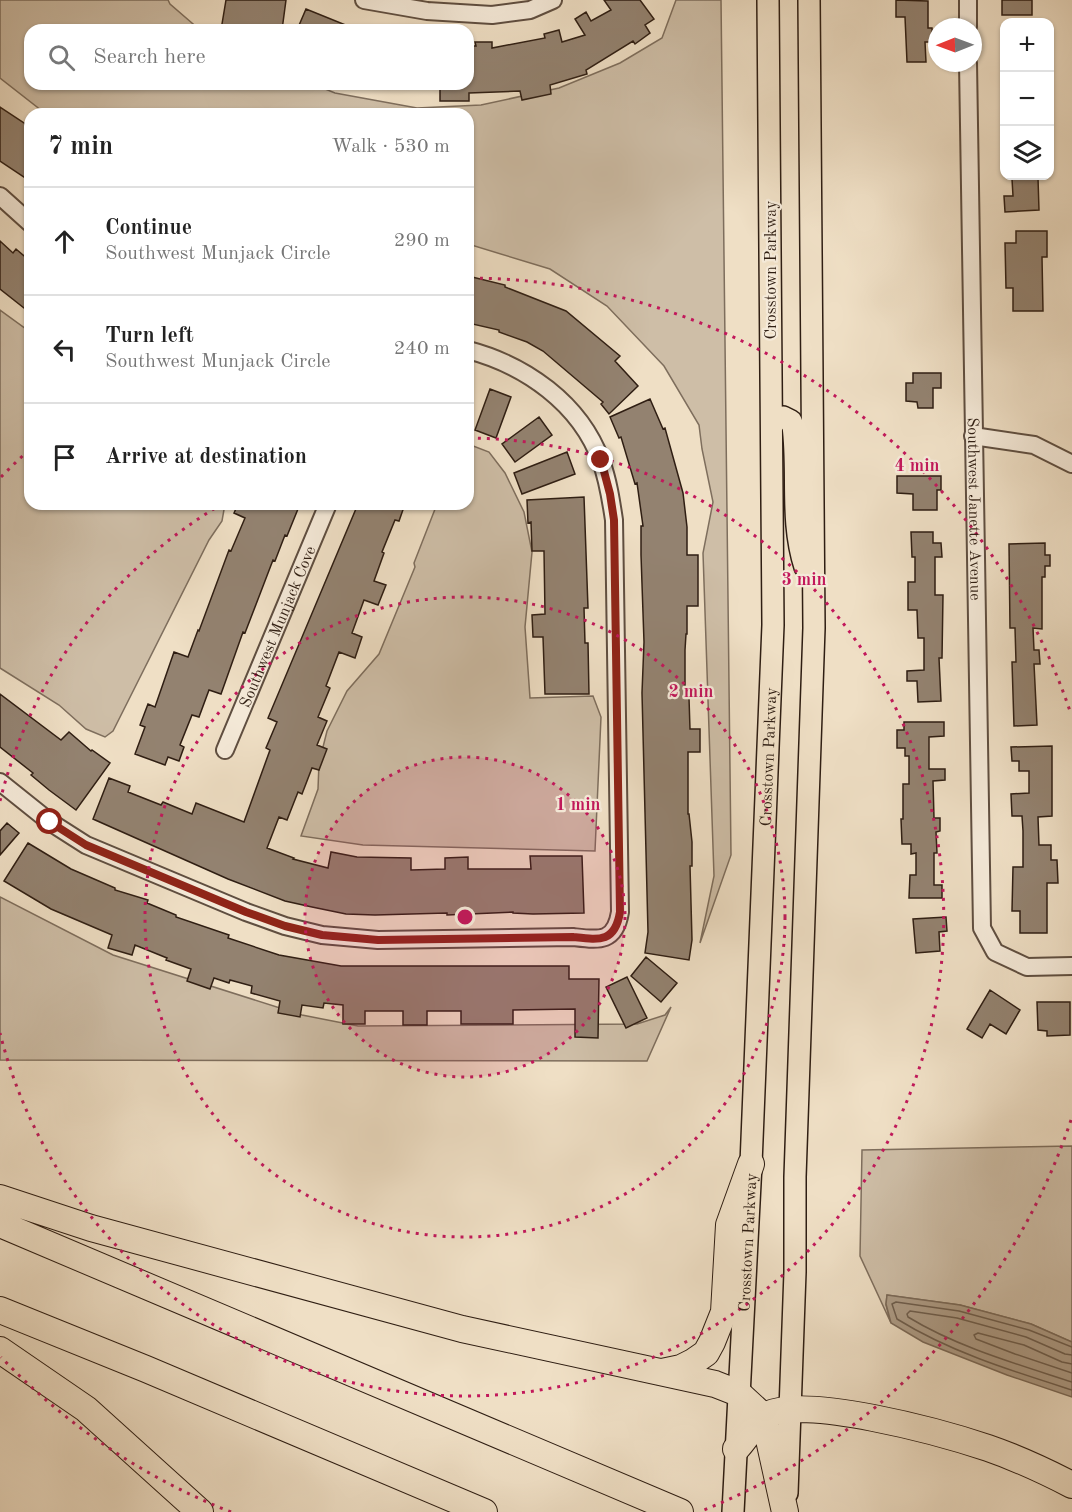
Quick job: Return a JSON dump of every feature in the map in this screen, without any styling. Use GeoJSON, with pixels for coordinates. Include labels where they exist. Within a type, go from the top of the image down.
{"type":"FeatureCollection","features":[{"type":"Feature","properties":{"kind":"highway"},"geometry":{"type":"LineString","coordinates":[[659,1373],[681,1368],[693,1362],[706,1353],[712,1342],[724,1312],[729,1225],[751,1164]]}},
{"type":"Feature","properties":{"kind":"highway"},"geometry":{"type":"LineString","coordinates":[[0,1198],[91,1228],[462,1329],[715,1384],[738,1393],[764,1417],[785,1512]]}},
{"type":"Feature","properties":{"kind":"highway"},"geometry":{"type":"LineString","coordinates":[[0,1224],[680,1512]]}},
{"type":"Feature","properties":{"kind":"highway"},"geometry":{"type":"LineString","coordinates":[[0,1310],[484,1512]]}},
{"type":"Feature","properties":{"kind":"highway"},"geometry":{"type":"LineString","coordinates":[[0,1350],[86,1409],[201,1512]]}},
{"type":"Feature","properties":{"kind":"highway"},"geometry":{"type":"LineString","coordinates":[[736,1449],[764,1417],[789,1409],[826,1410],[930,1430],[990,1449],[1047,1472],[1072,1485]]}},
{"type":"Feature","properties":{"kind":"main road","name":"Crosstown Parkway"},"geometry":{"type":"LineString","coordinates":[[734,1503],[751,1164],[773,625],[768,0]]}},
{"type":"Feature","properties":{"kind":"main road"},"geometry":{"type":"LineString","coordinates":[[785,1512],[795,1272],[796,1165],[813,593],[809,0]]}},
{"type":"Feature","properties":{"kind":"main road"},"geometry":{"type":"LineString","coordinates":[[772,426],[777,418],[783,417],[791,421],[793,426],[796,523],[800,553],[813,593]]}},
{"type":"Feature","properties":{"kind":"street"},"geometry":{"type":"LineString","coordinates":[[364,0],[427,11],[492,15],[530,10],[553,0]]}},
{"type":"Feature","properties":{"kind":"street"},"geometry":{"type":"LineString","coordinates":[[968,0],[968,18]]}},
{"type":"Feature","properties":{"kind":"street","name":"Southwest Janette Avenue"},"geometry":{"type":"LineString","coordinates":[[968,72],[982,928],[995,952],[1027,967],[1072,966]]}},
{"type":"Feature","properties":{"kind":"street"},"geometry":{"type":"LineString","coordinates":[[0,196],[24,218]]}},
{"type":"Feature","properties":{"kind":"street"},"geometry":{"type":"LineString","coordinates":[[0,782],[50,822],[86,845],[285,926],[322,935],[378,940],[573,937],[602,939],[608,937],[619,921],[620,912],[614,520],[610,494],[601,460],[586,430],[565,405],[540,383],[516,367],[474,352]]}},
{"type":"Feature","properties":{"kind":"street"},"geometry":{"type":"LineString","coordinates":[[973,436],[1034,445],[1072,464]]}},
{"type":"Feature","properties":{"kind":"street","name":"Southwest Munjack Cove"},"geometry":{"type":"LineString","coordinates":[[225,750],[325,510]]}},
{"type":"Feature","properties":{"kind":"shaded area"},"geometry":{"type":"Polygon","coordinates":[[[0,0],[168,0],[193,24],[24,24],[24,90],[328,90],[417,108],[38,108],[0,78],[0,0]]]}},
{"type":"Feature","properties":{"kind":"shaded area"},"geometry":{"type":"Polygon","coordinates":[[[676,0],[721,0],[731,855],[700,943],[714,876],[703,553],[713,502],[699,425],[664,366],[607,306],[550,269],[474,246],[474,108],[417,108],[481,105],[559,88],[620,63],[662,38],[676,0]]]}},
{"type":"Feature","properties":{"kind":"shaded area"},"geometry":{"type":"Polygon","coordinates":[[[0,310],[24,328],[24,510],[224,510],[222,521],[209,540],[113,731],[105,737],[86,729],[59,705],[0,668],[0,310]]]}},
{"type":"Feature","properties":{"kind":"shaded area"},"geometry":{"type":"Polygon","coordinates":[[[474,446],[489,452],[505,473],[524,512],[532,552],[525,627],[530,698],[593,696],[601,717],[595,851],[363,845],[301,836],[318,789],[319,763],[327,731],[347,691],[379,654],[415,567],[414,563],[435,510],[474,510],[474,446]]]}},
{"type":"Feature","properties":{"kind":"shaded area"},"geometry":{"type":"Polygon","coordinates":[[[0,897],[113,955],[302,1015],[358,1026],[637,1024],[665,1015],[671,1007],[647,1061],[0,1060],[0,897]]]}},
{"type":"Feature","properties":{"kind":"shaded area"},"geometry":{"type":"Polygon","coordinates":[[[1072,1146],[1072,1342],[1031,1324],[960,1305],[887,1295],[886,1305],[891,1323],[860,1256],[862,1150],[1072,1146]]]}},
{"type":"Feature","properties":{"kind":"water"},"geometry":{"type":"Polygon","coordinates":[[[887,1295],[960,1305],[1031,1324],[1072,1342],[1072,1397],[1007,1375],[923,1342],[891,1323],[886,1304],[887,1295]]]}},
{"type":"Feature","properties":{"kind":"building"},"geometry":{"type":"Polygon","coordinates":[[[226,0],[286,0],[283,24],[222,24],[226,0]]]}},
{"type":"Feature","properties":{"kind":"building"},"geometry":{"type":"Polygon","coordinates":[[[604,0],[640,0],[654,19],[645,25],[650,33],[635,44],[633,41],[586,70],[587,74],[550,85],[551,94],[522,100],[520,91],[469,93],[469,101],[440,101],[440,90],[474,90],[475,42],[492,42],[492,48],[545,38],[544,34],[559,30],[562,42],[585,35],[575,19],[586,12],[591,21],[611,10],[604,0]]]}},
{"type":"Feature","properties":{"kind":"building"},"geometry":{"type":"Polygon","coordinates":[[[896,0],[928,1],[926,62],[907,62],[905,17],[896,17],[896,0]]]}},
{"type":"Feature","properties":{"kind":"building"},"geometry":{"type":"Polygon","coordinates":[[[1002,0],[1032,0],[1032,15],[1002,15],[1002,0]]]}},
{"type":"Feature","properties":{"kind":"building"},"geometry":{"type":"Polygon","coordinates":[[[306,9],[343,24],[300,24],[306,9]]]}},
{"type":"Feature","properties":{"kind":"building"},"geometry":{"type":"Polygon","coordinates":[[[0,107],[24,123],[24,177],[0,161],[0,107]]]}},
{"type":"Feature","properties":{"kind":"building"},"geometry":{"type":"Polygon","coordinates":[[[1012,180],[1038,180],[1039,210],[1005,212],[1004,196],[1013,196],[1012,180]]]}},
{"type":"Feature","properties":{"kind":"building"},"geometry":{"type":"Polygon","coordinates":[[[1016,231],[1047,231],[1047,257],[1042,257],[1043,311],[1013,311],[1013,288],[1006,288],[1005,243],[1016,243],[1016,231]]]}},
{"type":"Feature","properties":{"kind":"building"},"geometry":{"type":"Polygon","coordinates":[[[0,241],[13,253],[16,249],[24,256],[24,308],[0,289],[0,241]]]}},
{"type":"Feature","properties":{"kind":"building"},"geometry":{"type":"Polygon","coordinates":[[[474,277],[505,285],[505,287],[566,311],[620,356],[615,361],[638,386],[609,414],[601,404],[603,402],[543,351],[527,342],[499,332],[499,330],[474,324],[474,277]]]}},
{"type":"Feature","properties":{"kind":"building"},"geometry":{"type":"Polygon","coordinates":[[[913,373],[941,373],[941,388],[933,388],[933,408],[918,408],[917,402],[906,401],[906,383],[913,383],[913,373]]]}},
{"type":"Feature","properties":{"kind":"building"},"geometry":{"type":"Polygon","coordinates":[[[490,389],[511,397],[496,438],[475,430],[490,389]]]}},
{"type":"Feature","properties":{"kind":"building"},"geometry":{"type":"Polygon","coordinates":[[[650,399],[663,429],[665,428],[683,493],[687,527],[687,555],[698,555],[698,606],[687,606],[685,650],[685,698],[689,698],[690,729],[700,729],[700,752],[688,752],[688,814],[692,842],[692,866],[690,866],[692,940],[689,960],[645,953],[648,932],[642,693],[644,642],[641,526],[643,526],[637,483],[635,484],[621,437],[619,438],[610,417],[650,399]]]}},
{"type":"Feature","properties":{"kind":"building"},"geometry":{"type":"Polygon","coordinates":[[[539,417],[552,435],[515,462],[502,444],[539,417]]]}},
{"type":"Feature","properties":{"kind":"building"},"geometry":{"type":"Polygon","coordinates":[[[567,452],[575,474],[522,494],[514,473],[567,452]]]}},
{"type":"Feature","properties":{"kind":"building"},"geometry":{"type":"Polygon","coordinates":[[[897,476],[941,476],[941,490],[937,490],[937,510],[913,510],[913,494],[897,493],[897,476]]]}},
{"type":"Feature","properties":{"kind":"building"},"geometry":{"type":"Polygon","coordinates":[[[584,497],[588,608],[584,608],[585,643],[588,643],[589,694],[545,694],[543,637],[533,637],[532,615],[545,614],[544,551],[532,551],[531,522],[528,523],[527,500],[584,497]]]}},
{"type":"Feature","properties":{"kind":"building"},"geometry":{"type":"Polygon","coordinates":[[[235,510],[298,510],[275,561],[273,560],[245,633],[243,632],[221,694],[209,690],[199,717],[192,715],[180,745],[184,747],[179,761],[168,757],[165,765],[135,754],[145,727],[140,725],[148,704],[155,707],[174,652],[188,657],[229,550],[231,551],[245,518],[234,513],[235,510]]]}},
{"type":"Feature","properties":{"kind":"building"},"geometry":{"type":"Polygon","coordinates":[[[355,510],[403,510],[399,521],[395,520],[382,552],[384,553],[374,581],[386,585],[378,605],[364,600],[352,633],[362,637],[355,658],[339,652],[326,686],[330,688],[318,717],[327,721],[317,745],[327,749],[319,770],[312,768],[302,794],[298,792],[287,820],[279,817],[267,848],[293,859],[328,868],[331,852],[357,857],[411,858],[411,870],[445,869],[445,858],[468,857],[468,869],[531,869],[530,856],[582,856],[584,913],[346,914],[285,901],[228,879],[93,819],[109,778],[130,786],[128,792],[161,805],[163,802],[192,814],[196,803],[244,822],[270,750],[266,748],[277,722],[268,718],[355,510]]]}},
{"type":"Feature","properties":{"kind":"building"},"geometry":{"type":"Polygon","coordinates":[[[911,532],[933,532],[933,543],[941,543],[942,557],[935,557],[935,595],[943,595],[942,658],[939,658],[941,701],[918,702],[917,681],[907,681],[907,671],[924,670],[924,638],[918,638],[917,610],[908,610],[908,582],[915,582],[915,557],[912,557],[911,532]]]}},
{"type":"Feature","properties":{"kind":"building"},"geometry":{"type":"Polygon","coordinates":[[[1045,543],[1045,555],[1050,555],[1050,566],[1045,566],[1045,577],[1042,577],[1042,629],[1033,628],[1034,650],[1039,650],[1040,664],[1034,664],[1037,725],[1014,726],[1012,662],[1016,662],[1015,628],[1010,628],[1009,544],[1045,543]]]}},
{"type":"Feature","properties":{"kind":"building"},"geometry":{"type":"Polygon","coordinates":[[[0,694],[61,740],[69,732],[91,751],[110,763],[76,810],[49,790],[31,775],[33,773],[0,747],[0,694]]]}},
{"type":"Feature","properties":{"kind":"building"},"geometry":{"type":"Polygon","coordinates":[[[904,722],[944,722],[944,736],[929,737],[929,769],[945,769],[945,780],[933,781],[934,818],[940,818],[940,831],[936,832],[937,853],[934,853],[934,885],[942,885],[942,898],[909,898],[910,875],[916,875],[916,853],[911,854],[911,844],[902,844],[903,784],[909,784],[909,756],[905,756],[905,748],[897,748],[897,730],[904,730],[904,722]]]}},
{"type":"Feature","properties":{"kind":"building"},"geometry":{"type":"Polygon","coordinates":[[[1052,746],[1052,816],[1038,817],[1039,845],[1051,845],[1051,860],[1057,860],[1058,883],[1047,883],[1047,933],[1020,933],[1020,911],[1012,911],[1013,867],[1023,867],[1023,831],[1022,816],[1012,816],[1011,794],[1029,793],[1029,771],[1019,771],[1019,761],[1012,761],[1011,747],[1052,746]]]}},
{"type":"Feature","properties":{"kind":"building"},"geometry":{"type":"Polygon","coordinates":[[[7,823],[19,833],[0,855],[0,831],[7,823]]]}},
{"type":"Feature","properties":{"kind":"building"},"geometry":{"type":"Polygon","coordinates":[[[28,843],[71,869],[115,888],[115,890],[148,900],[147,903],[176,915],[176,917],[229,935],[228,938],[279,955],[341,966],[569,966],[569,979],[599,979],[598,1038],[575,1037],[575,1009],[513,1010],[513,1024],[461,1024],[461,1011],[427,1011],[427,1025],[403,1025],[403,1011],[365,1011],[365,1024],[343,1024],[343,1005],[324,1003],[323,1008],[302,1005],[300,1017],[278,1013],[280,1001],[251,993],[252,986],[230,980],[229,983],[214,978],[210,989],[187,981],[191,969],[135,945],[132,955],[108,948],[112,935],[51,909],[4,881],[28,843]]]}},
{"type":"Feature","properties":{"kind":"building"},"geometry":{"type":"Polygon","coordinates":[[[946,917],[947,931],[939,932],[940,951],[916,953],[913,919],[946,917]]]}},
{"type":"Feature","properties":{"kind":"building"},"geometry":{"type":"Polygon","coordinates":[[[646,957],[677,983],[661,1002],[631,976],[646,957]]]}},
{"type":"Feature","properties":{"kind":"building"},"geometry":{"type":"Polygon","coordinates":[[[627,977],[647,1018],[626,1028],[606,987],[627,977]]]}},
{"type":"Feature","properties":{"kind":"building"},"geometry":{"type":"Polygon","coordinates":[[[990,990],[1020,1010],[1006,1034],[990,1024],[982,1038],[967,1029],[990,990]]]}},
{"type":"Feature","properties":{"kind":"building"},"geometry":{"type":"Polygon","coordinates":[[[1037,1002],[1070,1002],[1070,1035],[1047,1036],[1047,1031],[1038,1030],[1037,1002]]]}},
{"type":"Feature","properties":{"kind":"route"},"geometry":{"type":"LineString","coordinates":[[50,822],[86,845],[246,912],[285,926],[322,935],[378,940],[573,937],[602,939],[608,937],[619,921],[620,912],[614,520],[601,460]]}}]}
